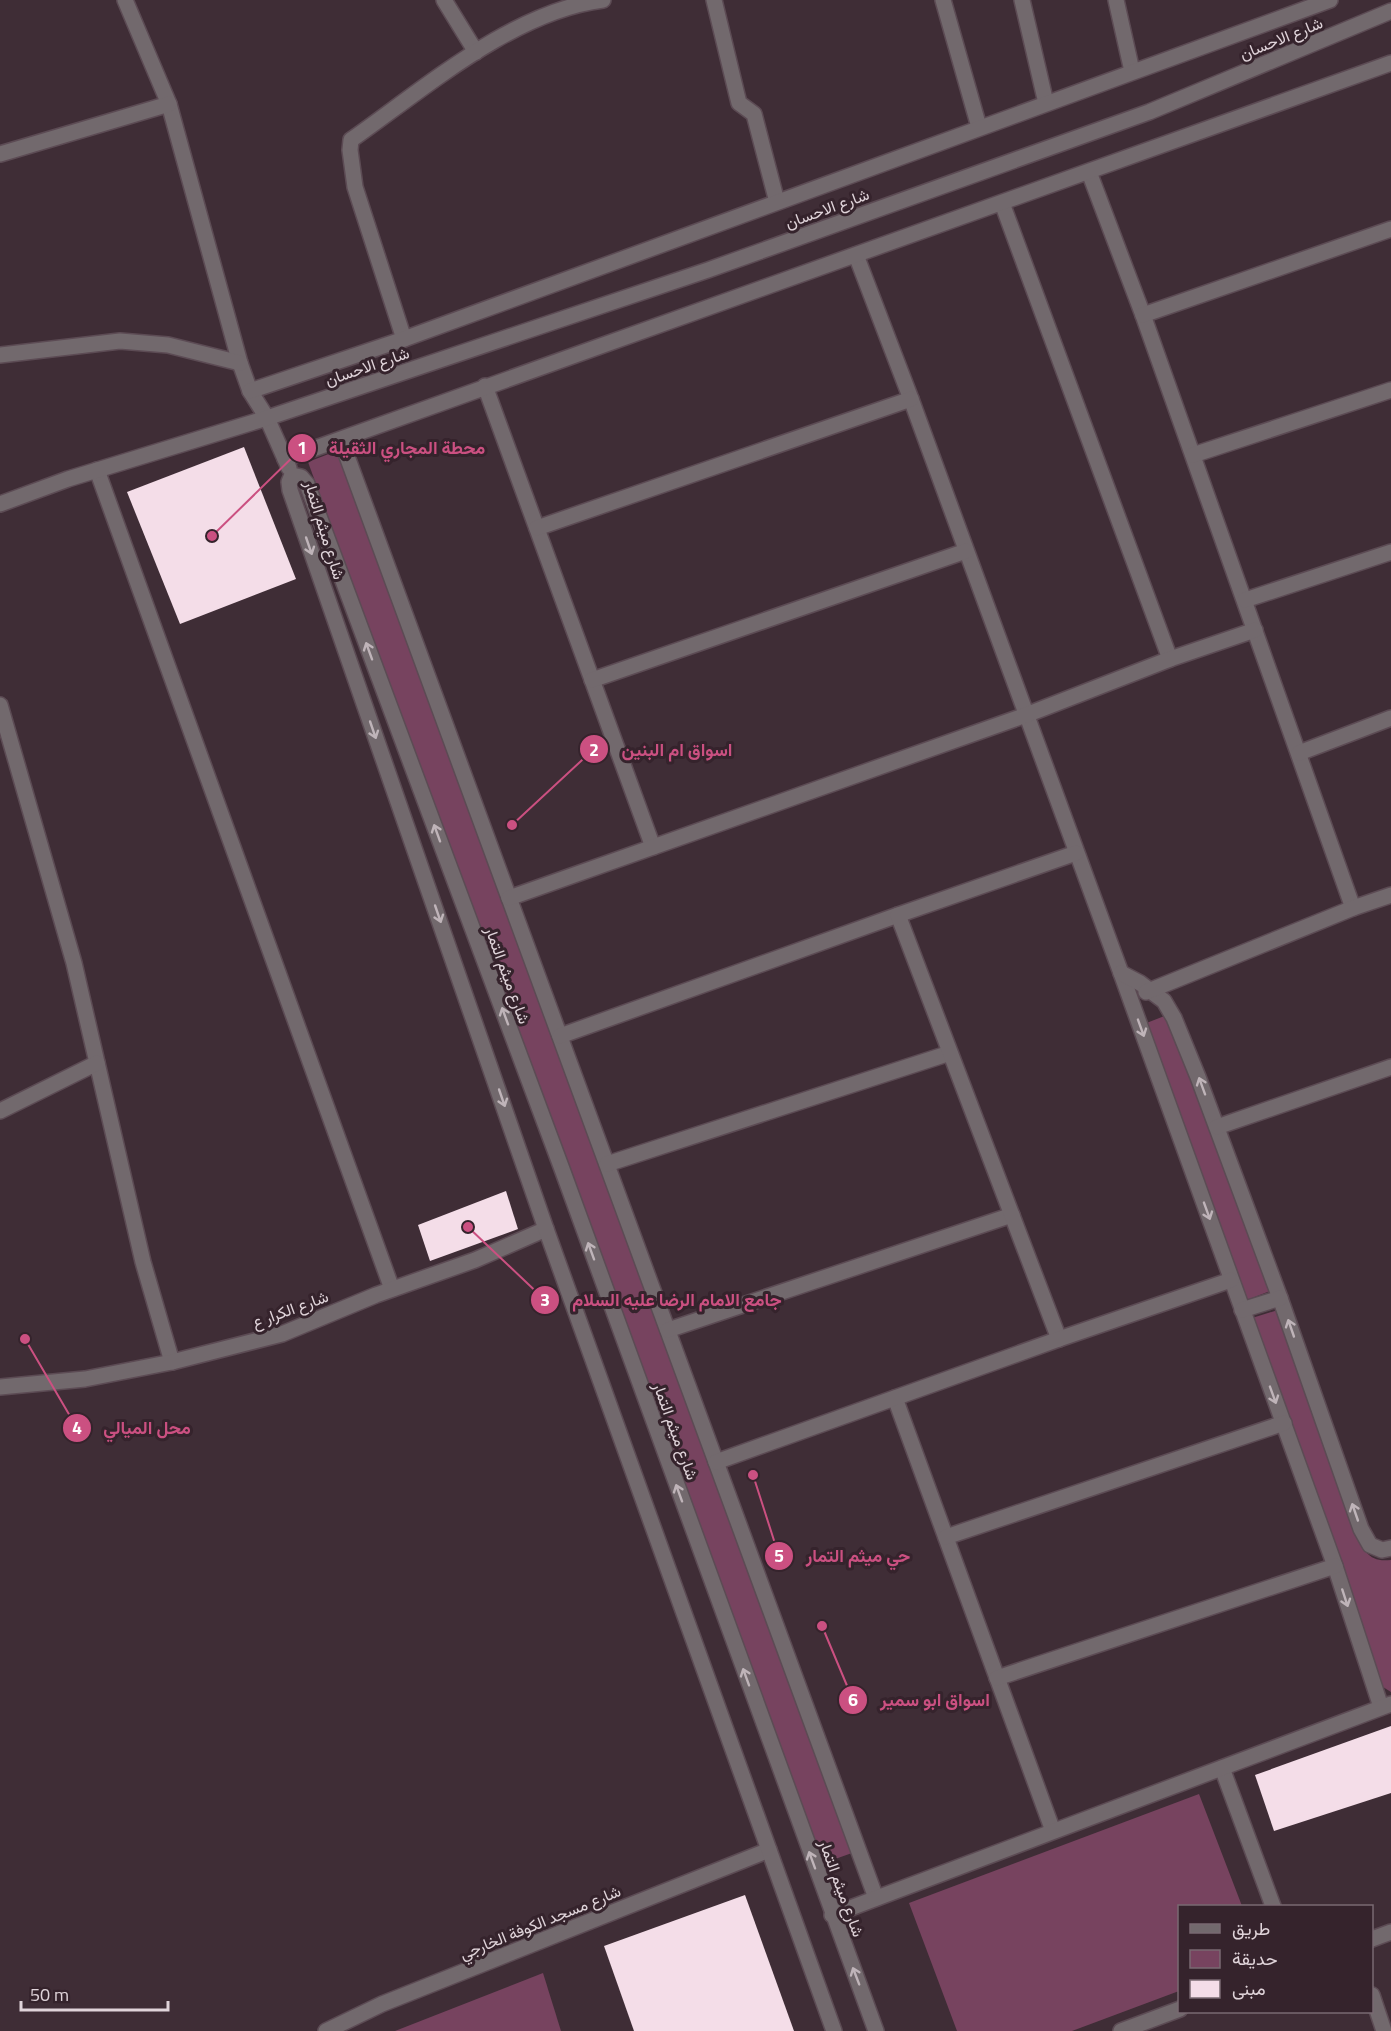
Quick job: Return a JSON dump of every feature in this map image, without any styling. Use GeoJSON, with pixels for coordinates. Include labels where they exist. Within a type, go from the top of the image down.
{"type":"FeatureCollection","features":[{"type":"Feature","properties":{"kind":"street"},"geometry":{"type":"LineString","coordinates":[[125,0],[169,104],[240,363],[250,391],[267,418],[292,475]]}},
{"type":"Feature","properties":{"kind":"street"},"geometry":{"type":"LineString","coordinates":[[444,0],[476,52]]}},
{"type":"Feature","properties":{"kind":"street"},"geometry":{"type":"LineString","coordinates":[[404,339],[355,187],[351,141],[476,52],[542,16],[580,3],[603,0]]}},
{"type":"Feature","properties":{"kind":"street"},"geometry":{"type":"LineString","coordinates":[[714,0],[737,95],[740,103],[754,114],[777,202]]}},
{"type":"Feature","properties":{"kind":"street"},"geometry":{"type":"LineString","coordinates":[[943,0],[979,127]]}},
{"type":"Feature","properties":{"kind":"street"},"geometry":{"type":"LineString","coordinates":[[1022,0],[1046,103]]}},
{"type":"Feature","properties":{"kind":"street"},"geometry":{"type":"LineString","coordinates":[[1116,0],[1132,71]]}},
{"type":"Feature","properties":{"kind":"street"},"geometry":{"type":"LineString","coordinates":[[250,391],[404,339],[1330,0]]}},
{"type":"Feature","properties":{"kind":"street","name":"شارع الاحسان"},"geometry":{"type":"LineString","coordinates":[[0,504],[97,470],[267,418],[708,270],[1138,116],[1391,11]]}},
{"type":"Feature","properties":{"kind":"street"},"geometry":{"type":"LineString","coordinates":[[285,459],[1391,63]]}},
{"type":"Feature","properties":{"kind":"street"},"geometry":{"type":"LineString","coordinates":[[0,154],[169,104]]}},
{"type":"Feature","properties":{"kind":"street"},"geometry":{"type":"LineString","coordinates":[[1089,172],[1256,630],[1353,909]]}},
{"type":"Feature","properties":{"kind":"street"},"geometry":{"type":"LineString","coordinates":[[1002,203],[1170,659]]}},
{"type":"Feature","properties":{"kind":"street"},"geometry":{"type":"LineString","coordinates":[[1143,315],[1391,229]]}},
{"type":"Feature","properties":{"kind":"street"},"geometry":{"type":"LineString","coordinates":[[832,1915],[1386,1706],[1121,973],[856,255]]}},
{"type":"Feature","properties":{"kind":"street"},"geometry":{"type":"LineString","coordinates":[[0,355],[120,341],[168,345],[240,363]]}},
{"type":"Feature","properties":{"kind":"street"},"geometry":{"type":"LineString","coordinates":[[485,386],[653,847]]}},
{"type":"Feature","properties":{"kind":"street"},"geometry":{"type":"LineString","coordinates":[[1193,455],[1391,390]]}},
{"type":"Feature","properties":{"kind":"street"},"geometry":{"type":"LineString","coordinates":[[537,528],[911,399]]}},
{"type":"Feature","properties":{"kind":"street"},"geometry":{"type":"LineString","coordinates":[[341,440],[876,1898]]}},
{"type":"Feature","properties":{"kind":"street"},"geometry":{"type":"LineString","coordinates":[[97,470],[392,1289]]}},
{"type":"Feature","properties":{"kind":"street","name":"شارع ميثم التمار"},"geometry":{"type":"LineString","coordinates":[[834,2031],[546,1229],[290,490],[289,482],[292,475],[301,477],[307,484],[562,1169],[876,2031]]}},
{"type":"Feature","properties":{"kind":"street"},"geometry":{"type":"LineString","coordinates":[[592,680],[966,551]]}},
{"type":"Feature","properties":{"kind":"street"},"geometry":{"type":"LineString","coordinates":[[1245,600],[1391,552]]}},
{"type":"Feature","properties":{"kind":"street"},"geometry":{"type":"LineString","coordinates":[[510,898],[1026,715],[1170,659],[1256,630]]}},
{"type":"Feature","properties":{"kind":"street"},"geometry":{"type":"LineString","coordinates":[[0,705],[74,963],[143,1262],[172,1362]]}},
{"type":"Feature","properties":{"kind":"street"},"geometry":{"type":"LineString","coordinates":[[1299,753],[1391,718]]}},
{"type":"Feature","properties":{"kind":"street"},"geometry":{"type":"LineString","coordinates":[[560,1036],[1076,853]]}},
{"type":"Feature","properties":{"kind":"street"},"geometry":{"type":"LineString","coordinates":[[1130,998],[1391,895]]}},
{"type":"Feature","properties":{"kind":"street"},"geometry":{"type":"LineString","coordinates":[[898,915],[1059,1339]]}},
{"type":"Feature","properties":{"kind":"street"},"geometry":{"type":"LineString","coordinates":[[1121,973],[1164,1000],[1174,1018],[1280,1298],[1364,1537],[1375,1548],[1391,1548]]}},
{"type":"Feature","properties":{"kind":"street"},"geometry":{"type":"LineString","coordinates":[[607,1164],[950,1053]]}},
{"type":"Feature","properties":{"kind":"street"},"geometry":{"type":"LineString","coordinates":[[0,1111],[97,1063]]}},
{"type":"Feature","properties":{"kind":"street"},"geometry":{"type":"LineString","coordinates":[[1217,1127],[1389,1072]]}},
{"type":"Feature","properties":{"kind":"street"},"geometry":{"type":"LineString","coordinates":[[668,1330],[1012,1215]]}},
{"type":"Feature","properties":{"kind":"street","name":"شارع الكرار ع"},"geometry":{"type":"LineString","coordinates":[[0,1387],[85,1379],[172,1362],[282,1334],[392,1289],[475,1260],[546,1229]]}},
{"type":"Feature","properties":{"kind":"street"},"geometry":{"type":"LineString","coordinates":[[716,1461],[1231,1280]]}},
{"type":"Feature","properties":{"kind":"street"},"geometry":{"type":"LineString","coordinates":[[1242,1310],[1280,1298]]}},
{"type":"Feature","properties":{"kind":"street"},"geometry":{"type":"LineString","coordinates":[[895,1398],[1053,1831]]}},
{"type":"Feature","properties":{"kind":"street"},"geometry":{"type":"LineString","coordinates":[[946,1537],[1284,1423]]}},
{"type":"Feature","properties":{"kind":"street"},"geometry":{"type":"LineString","coordinates":[[997,1678],[1335,1566]]}},
{"type":"Feature","properties":{"kind":"street"},"geometry":{"type":"LineString","coordinates":[[1222,1768],[1273,1905]]}},
{"type":"Feature","properties":{"kind":"street","name":"شارع مسجد الكوفة الخارجي"},"geometry":{"type":"LineString","coordinates":[[326,2031],[382,2004],[769,1850]]}},
{"type":"Feature","properties":{"kind":"street"},"geometry":{"type":"LineString","coordinates":[[1373,1938],[1391,1932]]}},
{"type":"Feature","properties":{"kind":"street"},"geometry":{"type":"LineString","coordinates":[[1373,2001],[1384,2031]]}},
{"type":"Feature","properties":{"kind":"street"},"geometry":{"type":"LineString","coordinates":[[1120,2031],[1178,2009]]}},
{"type":"Feature","properties":{"kind":"green space"},"geometry":{"type":"Polygon","coordinates":[[[339,450],[852,1853],[821,1864],[308,462],[339,450]]]}},
{"type":"Feature","properties":{"kind":"green space"},"geometry":{"type":"Polygon","coordinates":[[[1167,1015],[1270,1291],[1247,1300],[1144,1024],[1167,1015]]]}},
{"type":"Feature","properties":{"kind":"green space"},"geometry":{"type":"Polygon","coordinates":[[[1278,1310],[1365,1551],[1376,1559],[1391,1560],[1391,1692],[1383,1687],[1252,1318],[1278,1310]]]}},
{"type":"Feature","properties":{"kind":"green space"},"geometry":{"type":"Polygon","coordinates":[[[1199,1794],[1242,1905],[1178,1905],[1178,1991],[1072,2031],[957,2031],[909,1903],[1199,1794]]]}},
{"type":"Feature","properties":{"kind":"green space"},"geometry":{"type":"Polygon","coordinates":[[[543,1973],[561,2031],[395,2031],[543,1973]]]}},
{"type":"Feature","properties":{"kind":"building"},"geometry":{"type":"Polygon","coordinates":[[[244,447],[296,579],[180,624],[127,492],[244,447]]]}},
{"type":"Feature","properties":{"kind":"building"},"geometry":{"type":"Polygon","coordinates":[[[506,1191],[518,1229],[430,1261],[418,1225],[506,1191]]]}},
{"type":"Feature","properties":{"kind":"building"},"geometry":{"type":"Polygon","coordinates":[[[1391,1726],[1391,1793],[1274,1831],[1255,1775],[1391,1726]]]}},
{"type":"Feature","properties":{"kind":"building"},"geometry":{"type":"Polygon","coordinates":[[[745,1895],[794,2031],[634,2031],[604,1946],[745,1895]]]}},
{"type":"Feature","properties":{"kind":"place","name":"محطة المجاري الثقيلة"},"geometry":{"type":"Point","coordinates":[212,536]}},
{"type":"Feature","properties":{"kind":"place","name":"اسواق ام البنين"},"geometry":{"type":"Point","coordinates":[512,825]}},
{"type":"Feature","properties":{"kind":"place","name":"جامع الامام الرضا عليه السلام"},"geometry":{"type":"Point","coordinates":[468,1227]}},
{"type":"Feature","properties":{"kind":"place","name":"محل الميالي"},"geometry":{"type":"Point","coordinates":[25,1339]}},
{"type":"Feature","properties":{"kind":"place","name":"حي ميثم التمار"},"geometry":{"type":"Point","coordinates":[753,1475]}},
{"type":"Feature","properties":{"kind":"place","name":"اسواق ابو سمير"},"geometry":{"type":"Point","coordinates":[822,1626]}}]}
